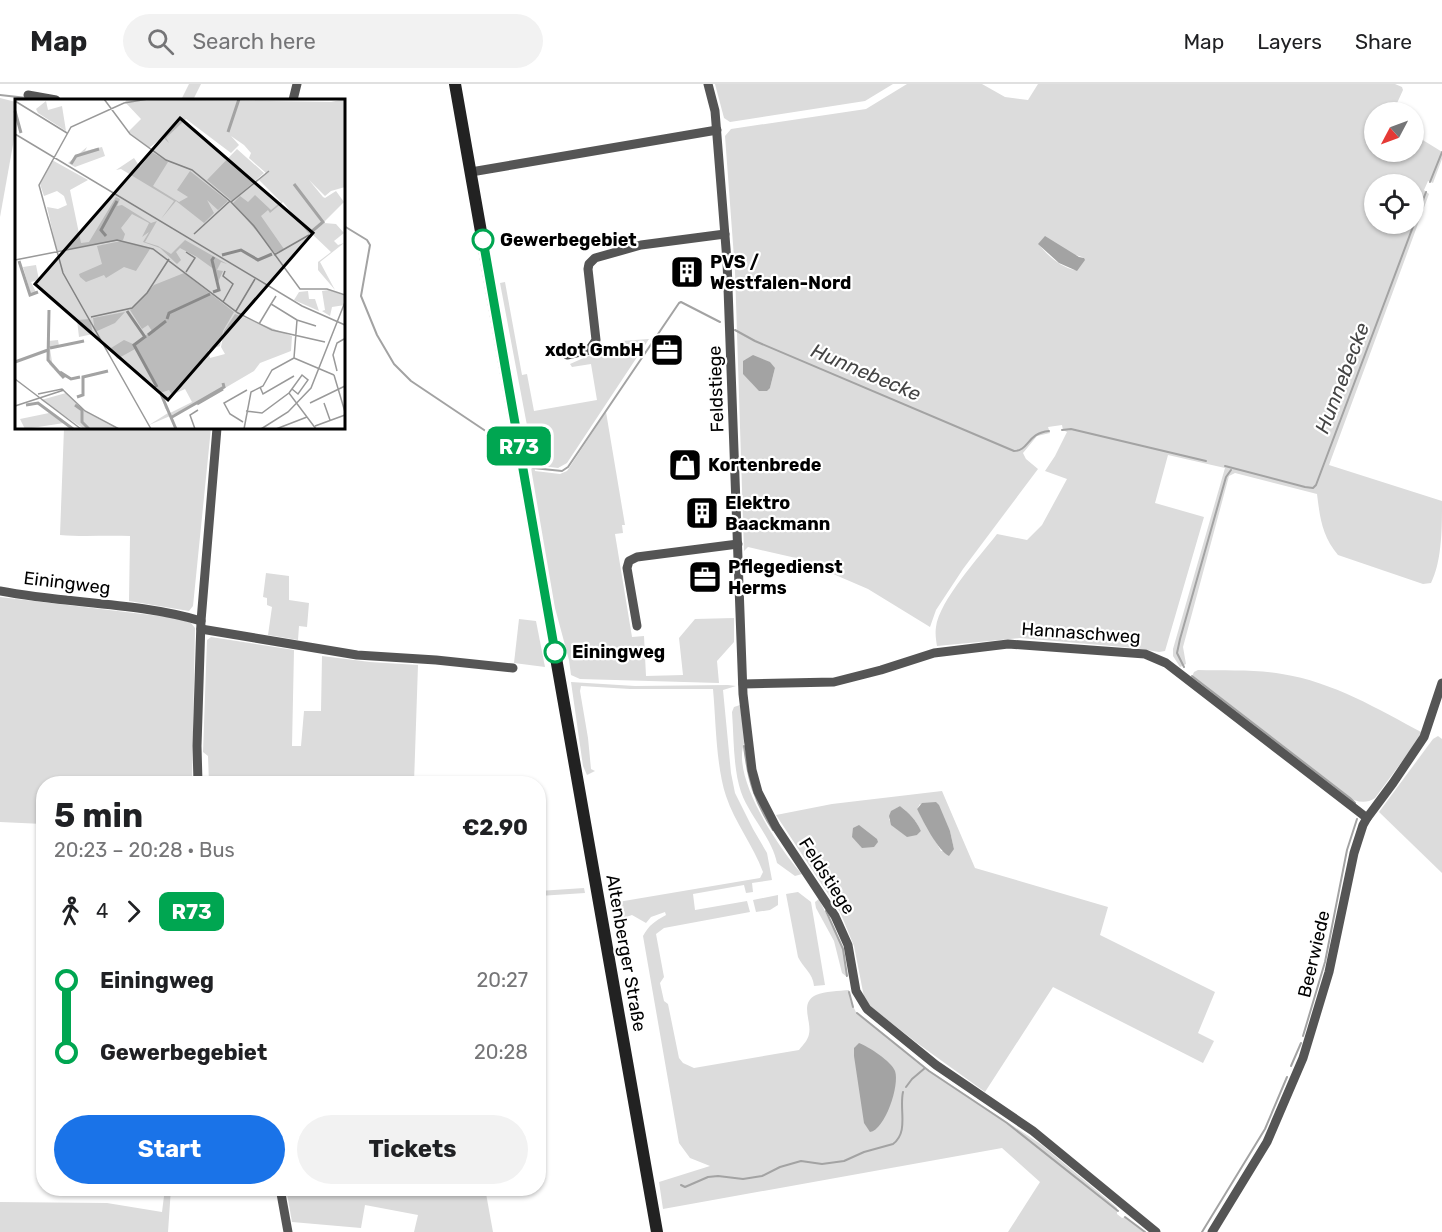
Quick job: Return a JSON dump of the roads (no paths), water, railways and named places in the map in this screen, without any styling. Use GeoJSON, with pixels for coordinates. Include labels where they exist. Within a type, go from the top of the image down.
{"type":"FeatureCollection","features":[{"type":"Feature","properties":{"kind":"main road","name":"Altenberger Straße"},"geometry":{"type":"LineString","coordinates":[[455,84],[657,1232]]}},
{"type":"Feature","properties":{"kind":"street"},"geometry":{"type":"LineString","coordinates":[[294,99],[297,84]]}},
{"type":"Feature","properties":{"kind":"street","name":"Feldstiege"},"geometry":{"type":"LineString","coordinates":[[708,84],[715,111],[727,261],[743,684],[752,770],[758,792],[776,827],[835,916],[848,945],[856,992],[863,1004],[874,1016],[936,1065],[1033,1131],[1156,1232]]}},
{"type":"Feature","properties":{"kind":"street"},"geometry":{"type":"LineString","coordinates":[[28,95],[50,99]]}},
{"type":"Feature","properties":{"kind":"street"},"geometry":{"type":"LineString","coordinates":[[471,172],[717,130]]}},
{"type":"Feature","properties":{"kind":"street"},"geometry":{"type":"LineString","coordinates":[[567,355],[589,350],[596,340],[588,269],[589,264],[595,258],[641,245],[724,234]]}},
{"type":"Feature","properties":{"kind":"street"},"geometry":{"type":"LineString","coordinates":[[198,776],[201,625],[217,429]]}},
{"type":"Feature","properties":{"kind":"street"},"geometry":{"type":"LineString","coordinates":[[637,626],[627,568],[629,561],[637,557],[738,544]]}},
{"type":"Feature","properties":{"kind":"street","name":"Einingweg"},"geometry":{"type":"LineString","coordinates":[[0,591],[153,609],[182,615],[201,625],[357,655],[513,668]]}},
{"type":"Feature","properties":{"kind":"street","name":"Hannaschweg"},"geometry":{"type":"LineString","coordinates":[[743,684],[834,682],[875,672],[934,653],[1008,644],[1145,654],[1166,663],[1367,818]]}},
{"type":"Feature","properties":{"kind":"street","name":"Beerwiede"},"geometry":{"type":"LineString","coordinates":[[1212,1232],[1267,1142],[1303,1058],[1329,972],[1354,853],[1367,818],[1425,737],[1442,683]]}},
{"type":"Feature","properties":{"kind":"street"},"geometry":{"type":"LineString","coordinates":[[281,1196],[288,1232]]}},
{"type":"Feature","properties":{"kind":"waterway","name":"Hunnebecke"},"geometry":{"type":"LineString","coordinates":[[0,95],[27,98]]}},
{"type":"Feature","properties":{"kind":"waterway","name":"Hunnebecke"},"geometry":{"type":"LineString","coordinates":[[1430,182],[1442,152]]}},
{"type":"Feature","properties":{"kind":"waterway","name":"Hunnebecke"},"geometry":{"type":"LineString","coordinates":[[1225,466],[1305,487],[1313,488],[1316,485],[1426,192]]}},
{"type":"Feature","properties":{"kind":"waterway","name":"Hunnebecke"},"geometry":{"type":"LineString","coordinates":[[345,227],[367,240],[370,245],[361,296],[377,335],[394,364],[411,381],[508,446]]}},
{"type":"Feature","properties":{"kind":"waterway","name":"Hunnebecke"},"geometry":{"type":"LineString","coordinates":[[533,468],[562,471],[568,467],[679,303],[720,322]]}},
{"type":"Feature","properties":{"kind":"waterway","name":"Hunnebecke"},"geometry":{"type":"LineString","coordinates":[[735,330],[755,341],[1014,451],[1023,448],[1036,435],[1049,431]]}},
{"type":"Feature","properties":{"kind":"waterway","name":"Hunnebecke"},"geometry":{"type":"LineString","coordinates":[[1062,430],[1071,429],[1206,461]]}},
{"type":"Feature","properties":{"kind":"waterway"},"geometry":{"type":"LineString","coordinates":[[1184,667],[1177,653],[1180,639],[1226,477],[1231,470]]}},
{"type":"Feature","properties":{"kind":"waterway"},"geometry":{"type":"LineString","coordinates":[[1192,676],[1355,803]]}},
{"type":"Feature","properties":{"kind":"waterway"},"geometry":{"type":"LineString","coordinates":[[744,746],[753,790],[773,830]]}},
{"type":"Feature","properties":{"kind":"waterway"},"geometry":{"type":"LineString","coordinates":[[1303,1036],[1325,962],[1347,850],[1357,819]]}},
{"type":"Feature","properties":{"kind":"waterway"},"geometry":{"type":"LineString","coordinates":[[826,911],[843,949],[847,976]]}},
{"type":"Feature","properties":{"kind":"waterway"},"geometry":{"type":"LineString","coordinates":[[849,992],[853,1007]]}},
{"type":"Feature","properties":{"kind":"waterway"},"geometry":{"type":"LineString","coordinates":[[857,1013],[929,1071],[1007,1123],[1118,1211]]}},
{"type":"Feature","properties":{"kind":"waterway"},"geometry":{"type":"LineString","coordinates":[[1291,1066],[1301,1043]]}},
{"type":"Feature","properties":{"kind":"waterway"},"geometry":{"type":"LineString","coordinates":[[906,1087],[925,1068]]}},
{"type":"Feature","properties":{"kind":"waterway"},"geometry":{"type":"LineString","coordinates":[[1202,1232],[1265,1129],[1287,1077]]}},
{"type":"Feature","properties":{"kind":"waterway"},"geometry":{"type":"LineString","coordinates":[[681,1185],[685,1187],[708,1177],[743,1179],[762,1176],[780,1167],[801,1161],[822,1164],[844,1161],[864,1152],[893,1144],[901,1133],[903,1092]]}},
{"type":"Feature","properties":{"kind":"waterway"},"geometry":{"type":"LineString","coordinates":[[1125,1217],[1145,1232]]}},
{"type":"Feature","properties":{"kind":"place","name":"Gewerbegebiet"},"geometry":{"type":"Point","coordinates":[483,240]}},
{"type":"Feature","properties":{"kind":"place","name":"PVS / Westfalen-Nord"},"geometry":{"type":"Point","coordinates":[687,272]}},
{"type":"Feature","properties":{"kind":"place","name":"xdot GmbH"},"geometry":{"type":"Point","coordinates":[667,350]}},
{"type":"Feature","properties":{"kind":"place","name":"Kortenbrede"},"geometry":{"type":"Point","coordinates":[685,465]}},
{"type":"Feature","properties":{"kind":"place","name":"Elektro Baackmann"},"geometry":{"type":"Point","coordinates":[702,513]}},
{"type":"Feature","properties":{"kind":"place","name":"Pflegedienst Herms"},"geometry":{"type":"Point","coordinates":[705,577]}},
{"type":"Feature","properties":{"kind":"place","name":"Einingweg"},"geometry":{"type":"Point","coordinates":[555,652]}}]}
